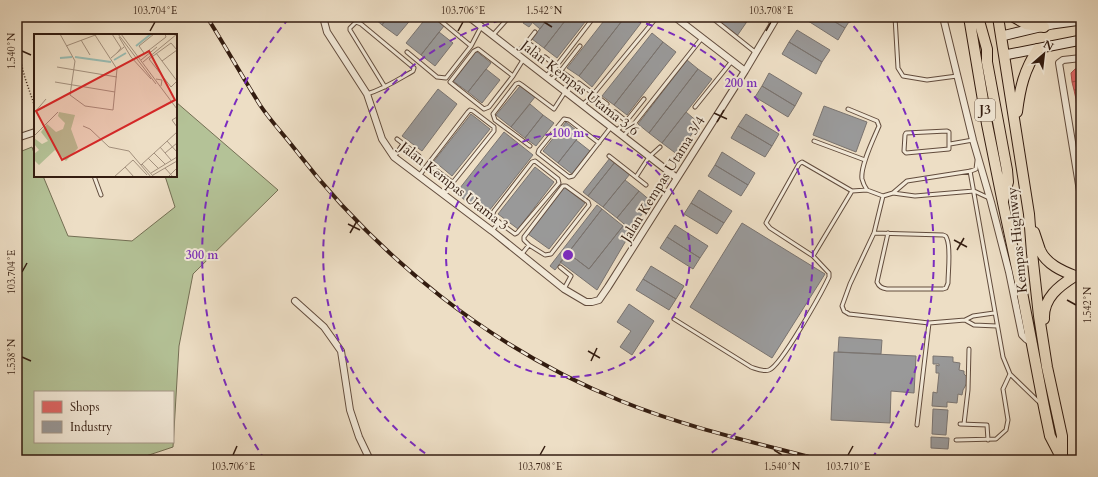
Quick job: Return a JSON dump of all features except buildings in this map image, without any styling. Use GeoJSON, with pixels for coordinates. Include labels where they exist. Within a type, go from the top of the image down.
{"type":"FeatureCollection","features":[{"type":"Feature","properties":{"kind":"main road","name":"Kempas Highway"},"geometry":{"type":"LineString","coordinates":[[969,17],[1003,203],[1016,261],[1050,436],[1062,460]]}},
{"type":"Feature","properties":{"kind":"main road"},"geometry":{"type":"LineString","coordinates":[[978,17],[988,49],[987,62],[1008,182],[1003,203]]}},
{"type":"Feature","properties":{"kind":"main road","name":"Kempas Highway"},"geometry":{"type":"LineString","coordinates":[[998,17],[1016,123],[1029,214],[1036,292],[1047,367],[1062,436],[1062,460]]}},
{"type":"Feature","properties":{"kind":"main road"},"geometry":{"type":"LineString","coordinates":[[1014,17],[1026,24],[1081,20]]}},
{"type":"Feature","properties":{"kind":"main road"},"geometry":{"type":"LineString","coordinates":[[988,49],[1002,36],[1049,23]]}},
{"type":"Feature","properties":{"kind":"main road"},"geometry":{"type":"LineString","coordinates":[[988,49],[1005,55],[1081,40]]}},
{"type":"Feature","properties":{"kind":"main road"},"geometry":{"type":"LineString","coordinates":[[1016,123],[1024,75],[1029,62],[1038,49]]}},
{"type":"Feature","properties":{"kind":"main road"},"geometry":{"type":"LineString","coordinates":[[1029,214],[1040,249],[1045,257],[1058,269],[1078,276]]}},
{"type":"Feature","properties":{"kind":"main road"},"geometry":{"type":"LineString","coordinates":[[1047,367],[1044,316],[1045,305],[1049,297],[1056,290],[1078,276]]}},
{"type":"Feature","properties":{"kind":"street","name":"Jalan Kempas Utama 3"},"geometry":{"type":"LineString","coordinates":[[323,17],[326,32],[367,94],[382,139],[394,157],[492,231],[564,289],[586,302]]}},
{"type":"Feature","properties":{"kind":"street","name":"Jalan Kempas Utama 3/6"},"geometry":{"type":"LineString","coordinates":[[469,17],[677,178]]}},
{"type":"Feature","properties":{"kind":"street"},"geometry":{"type":"LineString","coordinates":[[675,17],[745,72]]}},
{"type":"Feature","properties":{"kind":"street","name":"Jalan Kempas Utama 3/4"},"geometry":{"type":"LineString","coordinates":[[586,302],[599,300],[745,72],[755,52],[777,17]]}},
{"type":"Feature","properties":{"kind":"street","name":"Kempas Highway"},"geometry":{"type":"LineString","coordinates":[[943,17],[973,140],[991,202],[1022,335],[1032,343]]}},
{"type":"Feature","properties":{"kind":"street"},"geometry":{"type":"LineString","coordinates":[[1081,58],[1063,60],[1059,63],[1078,152],[1081,197]]}},
{"type":"Feature","properties":{"kind":"street"},"geometry":{"type":"LineString","coordinates":[[17,138],[34,132]]}},
{"type":"Feature","properties":{"kind":"street"},"geometry":{"type":"LineString","coordinates":[[295,301],[324,328],[341,351],[350,410],[359,437],[370,460]]}},
{"type":"Feature","properties":{"kind":"lane"},"geometry":{"type":"LineString","coordinates":[[436,17],[471,46]]}},
{"type":"Feature","properties":{"kind":"lane"},"geometry":{"type":"LineString","coordinates":[[493,35],[509,17]]}},
{"type":"Feature","properties":{"kind":"lane"},"geometry":{"type":"LineString","coordinates":[[548,78],[594,17]]}},
{"type":"Feature","properties":{"kind":"lane"},"geometry":{"type":"LineString","coordinates":[[582,105],[593,94],[657,17]]}},
{"type":"Feature","properties":{"kind":"lane"},"geometry":{"type":"LineString","coordinates":[[711,17],[755,52]]}},
{"type":"Feature","properties":{"kind":"lane"},"geometry":{"type":"LineString","coordinates":[[766,17],[774,24]]}},
{"type":"Feature","properties":{"kind":"lane"},"geometry":{"type":"LineString","coordinates":[[895,17],[898,68],[903,76],[927,80],[957,76]]}},
{"type":"Feature","properties":{"kind":"lane"},"geometry":{"type":"LineString","coordinates":[[367,94],[385,87],[413,71],[414,68],[361,24],[356,22],[350,30],[385,87]]}},
{"type":"Feature","properties":{"kind":"lane"},"geometry":{"type":"LineString","coordinates":[[407,52],[437,77],[446,78],[471,46],[482,27]]}},
{"type":"Feature","properties":{"kind":"lane"},"geometry":{"type":"LineString","coordinates":[[516,53],[535,32]]}},
{"type":"Feature","properties":{"kind":"lane"},"geometry":{"type":"LineString","coordinates":[[622,136],[630,129],[702,38]]}},
{"type":"Feature","properties":{"kind":"lane"},"geometry":{"type":"LineString","coordinates":[[527,42],[538,50]]}},
{"type":"Feature","properties":{"kind":"lane"},"geometry":{"type":"LineString","coordinates":[[548,78],[561,71],[580,46]]}},
{"type":"Feature","properties":{"kind":"lane"},"geometry":{"type":"LineString","coordinates":[[513,76],[478,49],[474,51],[450,82],[484,109],[487,109],[513,76],[523,60]]}},
{"type":"Feature","properties":{"kind":"lane"},"geometry":{"type":"LineString","coordinates":[[545,57],[556,66]]}},
{"type":"Feature","properties":{"kind":"lane"},"geometry":{"type":"LineString","coordinates":[[695,107],[732,61]]}},
{"type":"Feature","properties":{"kind":"lane"},"geometry":{"type":"LineString","coordinates":[[561,71],[572,79]]}},
{"type":"Feature","properties":{"kind":"lane"},"geometry":{"type":"LineString","coordinates":[[579,83],[606,104]]}},
{"type":"Feature","properties":{"kind":"lane"},"geometry":{"type":"LineString","coordinates":[[530,146],[495,120],[493,114],[516,84],[522,84],[554,109],[565,92]]}},
{"type":"Feature","properties":{"kind":"lane"},"geometry":{"type":"LineString","coordinates":[[616,131],[644,99]]}},
{"type":"Feature","properties":{"kind":"lane"},"geometry":{"type":"LineString","coordinates":[[848,109],[879,123],[865,160],[862,178],[867,190]]}},
{"type":"Feature","properties":{"kind":"lane"},"geometry":{"type":"LineString","coordinates":[[419,176],[428,164],[468,112],[470,110],[494,127],[494,131],[454,181],[452,182],[428,164]]}},
{"type":"Feature","properties":{"kind":"lane"},"geometry":{"type":"LineString","coordinates":[[615,112],[626,121]]}},
{"type":"Feature","properties":{"kind":"lane"},"geometry":{"type":"LineString","coordinates":[[599,143],[569,120],[564,119],[538,153],[569,177],[574,176],[599,143],[611,126]]}},
{"type":"Feature","properties":{"kind":"lane"},"geometry":{"type":"LineString","coordinates":[[947,131],[949,132],[950,144],[950,148],[948,149],[906,153],[904,151],[906,133],[947,131]]}},
{"type":"Feature","properties":{"kind":"lane"},"geometry":{"type":"LineString","coordinates":[[397,139],[419,156]]}},
{"type":"Feature","properties":{"kind":"lane"},"geometry":{"type":"LineString","coordinates":[[950,144],[973,140]]}},
{"type":"Feature","properties":{"kind":"lane"},"geometry":{"type":"LineString","coordinates":[[814,141],[865,160]]}},
{"type":"Feature","properties":{"kind":"lane"},"geometry":{"type":"LineString","coordinates":[[394,157],[403,144]]}},
{"type":"Feature","properties":{"kind":"lane"},"geometry":{"type":"LineString","coordinates":[[636,177],[649,157],[660,147]]}},
{"type":"Feature","properties":{"kind":"lane"},"geometry":{"type":"LineString","coordinates":[[674,319],[752,367],[762,371],[770,370],[776,365],[803,324],[829,277],[829,273],[813,256],[770,228],[766,223],[799,164],[802,162],[809,165],[852,191],[867,190],[883,196],[893,193],[907,181],[976,169],[977,155]]}},
{"type":"Feature","properties":{"kind":"lane"},"geometry":{"type":"LineString","coordinates":[[609,156],[646,185]]}},
{"type":"Feature","properties":{"kind":"lane"},"geometry":{"type":"LineString","coordinates":[[535,161],[558,178],[559,183],[517,234],[514,234],[499,222],[492,216],[494,211],[532,162],[535,161]]}},
{"type":"Feature","properties":{"kind":"lane"},"geometry":{"type":"LineString","coordinates":[[970,171],[1003,357],[1010,374],[1044,407]]}},
{"type":"Feature","properties":{"kind":"lane"},"geometry":{"type":"LineString","coordinates":[[94,177],[101,195]]}},
{"type":"Feature","properties":{"kind":"lane"},"geometry":{"type":"LineString","coordinates":[[563,186],[568,187],[588,202],[589,205],[551,254],[545,255],[529,245],[524,240],[524,237],[563,186]]}},
{"type":"Feature","properties":{"kind":"lane"},"geometry":{"type":"LineString","coordinates":[[813,256],[852,191]]}},
{"type":"Feature","properties":{"kind":"lane"},"geometry":{"type":"LineString","coordinates":[[893,193],[915,196],[974,191],[984,195],[990,199],[991,202]]}},
{"type":"Feature","properties":{"kind":"lane"},"geometry":{"type":"LineString","coordinates":[[883,196],[874,233],[850,284],[842,306],[844,311],[849,314],[929,323],[965,320],[972,316],[994,313]]}},
{"type":"Feature","properties":{"kind":"lane"},"geometry":{"type":"LineString","coordinates":[[492,231],[499,222]]}},
{"type":"Feature","properties":{"kind":"lane"},"geometry":{"type":"LineString","coordinates":[[874,233],[888,233],[943,235],[946,236],[948,239],[948,283],[946,288],[882,288],[879,286],[877,282],[888,233]]}},
{"type":"Feature","properties":{"kind":"lane"},"geometry":{"type":"LineString","coordinates":[[521,255],[529,245]]}},
{"type":"Feature","properties":{"kind":"lane"},"geometry":{"type":"LineString","coordinates":[[560,266],[571,276],[564,289]]}},
{"type":"Feature","properties":{"kind":"lane"},"geometry":{"type":"LineString","coordinates":[[965,320],[974,325],[997,326]]}},
{"type":"Feature","properties":{"kind":"lane"},"geometry":{"type":"LineString","coordinates":[[917,425],[929,323]]}},
{"type":"Feature","properties":{"kind":"lane"},"geometry":{"type":"LineString","coordinates":[[964,424],[968,390],[969,349]]}},
{"type":"Feature","properties":{"kind":"lane"},"geometry":{"type":"LineString","coordinates":[[956,440],[996,439],[1006,430],[1008,420],[1002,389],[1010,374]]}},
{"type":"Feature","properties":{"kind":"lane"},"geometry":{"type":"LineString","coordinates":[[960,424],[987,425],[988,440]]}},
{"type":"Feature","properties":{"kind":"path"},"geometry":{"type":"LineString","coordinates":[[20,58],[34,104]]}},
{"type":"Feature","properties":{"kind":"green space"},"geometry":{"type":"Polygon","coordinates":[[[177,103],[278,190],[193,274],[179,346],[174,430],[174,391],[34,391],[34,443],[173,443],[173,447],[134,460],[17,460],[17,153],[32,147],[34,153],[34,177],[43,177],[68,236],[132,241],[175,207],[165,177],[177,177],[177,103]]]}},
{"type":"Feature","properties":{"kind":"railway"},"geometry":{"type":"LineString","coordinates":[[207,17],[264,111],[327,189],[363,227],[401,263],[441,296],[483,327],[527,355],[573,379],[621,401],[670,419],[821,460]]}}]}
